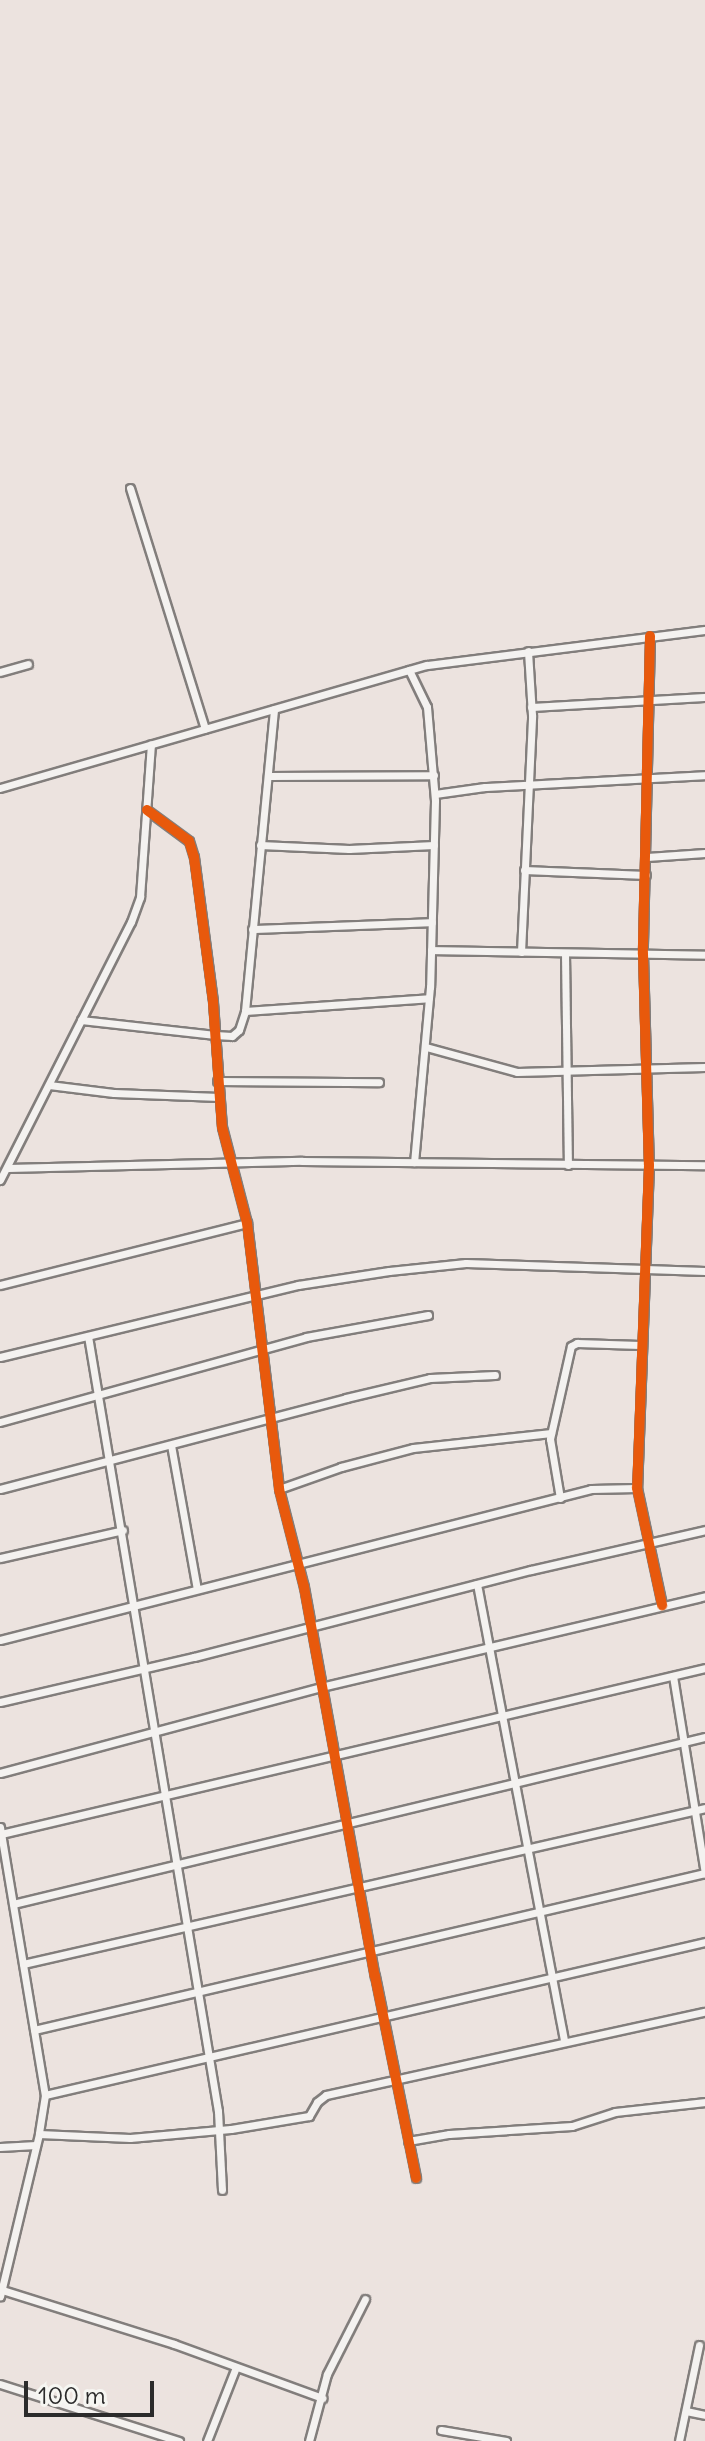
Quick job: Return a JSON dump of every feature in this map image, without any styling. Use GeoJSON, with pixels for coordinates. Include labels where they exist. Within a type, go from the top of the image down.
{"type":"FeatureCollection","features":[{"type":"Feature","properties":{"kind":"street"},"geometry":{"type":"LineString","coordinates":[[130,488],[205,729]]}},
{"type":"Feature","properties":{"kind":"street"},"geometry":{"type":"LineString","coordinates":[[0,788],[409,670],[528,651],[705,630]]}},
{"type":"Feature","properties":{"kind":"street"},"geometry":{"type":"LineString","coordinates":[[650,636],[643,954],[649,1165],[637,1488],[662,1605]]}},
{"type":"Feature","properties":{"kind":"street"},"geometry":{"type":"LineString","coordinates":[[521,952],[531,707],[528,651]]}},
{"type":"Feature","properties":{"kind":"street"},"geometry":{"type":"LineString","coordinates":[[0,672],[28,664]]}},
{"type":"Feature","properties":{"kind":"street"},"geometry":{"type":"LineString","coordinates":[[409,670],[427,707],[435,794],[429,998],[414,1162]]}},
{"type":"Feature","properties":{"kind":"street"},"geometry":{"type":"LineString","coordinates":[[531,707],[705,697]]}},
{"type":"Feature","properties":{"kind":"street"},"geometry":{"type":"LineString","coordinates":[[81,1020],[215,1035],[232,1036],[239,1030],[245,1011],[274,709]]}},
{"type":"Feature","properties":{"kind":"street"},"geometry":{"type":"LineString","coordinates":[[0,1180],[140,897],[151,744]]}},
{"type":"Feature","properties":{"kind":"street"},"geometry":{"type":"LineString","coordinates":[[268,776],[434,775]]}},
{"type":"Feature","properties":{"kind":"street"},"geometry":{"type":"LineString","coordinates":[[435,794],[528,785],[705,775]]}},
{"type":"Feature","properties":{"kind":"street"},"geometry":{"type":"LineString","coordinates":[[147,810],[189,841],[194,857],[215,1035],[219,1097],[247,1223],[268,1419],[279,1489],[298,1565],[382,2016],[416,2178]]}},
{"type":"Feature","properties":{"kind":"street"},"geometry":{"type":"LineString","coordinates":[[260,845],[349,849],[434,845]]}},
{"type":"Feature","properties":{"kind":"street"},"geometry":{"type":"LineString","coordinates":[[647,857],[705,853]]}},
{"type":"Feature","properties":{"kind":"street"},"geometry":{"type":"LineString","coordinates":[[524,870],[646,875]]}},
{"type":"Feature","properties":{"kind":"street"},"geometry":{"type":"LineString","coordinates":[[252,929],[432,922]]}},
{"type":"Feature","properties":{"kind":"street"},"geometry":{"type":"LineString","coordinates":[[431,950],[705,955]]}},
{"type":"Feature","properties":{"kind":"street"},"geometry":{"type":"LineString","coordinates":[[565,954],[568,1165]]}},
{"type":"Feature","properties":{"kind":"street"},"geometry":{"type":"LineString","coordinates":[[245,1011],[429,998]]}},
{"type":"Feature","properties":{"kind":"street"},"geometry":{"type":"LineString","coordinates":[[426,1047],[517,1072],[705,1067]]}},
{"type":"Feature","properties":{"kind":"street"},"geometry":{"type":"LineString","coordinates":[[217,1081],[379,1082]]}},
{"type":"Feature","properties":{"kind":"street"},"geometry":{"type":"LineString","coordinates":[[49,1085],[114,1093],[219,1097]]}},
{"type":"Feature","properties":{"kind":"street"},"geometry":{"type":"LineString","coordinates":[[8,1168],[48,1170],[232,1162],[705,1165]]}},
{"type":"Feature","properties":{"kind":"street"},"geometry":{"type":"LineString","coordinates":[[0,1285],[247,1223]]}},
{"type":"Feature","properties":{"kind":"street"},"geometry":{"type":"LineString","coordinates":[[0,1357],[337,1278],[466,1263],[705,1271]]}},
{"type":"Feature","properties":{"kind":"street"},"geometry":{"type":"LineString","coordinates":[[0,1422],[99,1398],[306,1337],[428,1315]]}},
{"type":"Feature","properties":{"kind":"street"},"geometry":{"type":"LineString","coordinates":[[88,1336],[123,1530],[175,1864],[221,2130],[222,2190]]}},
{"type":"Feature","properties":{"kind":"street"},"geometry":{"type":"LineString","coordinates":[[560,1498],[551,1433],[571,1346],[577,1343],[640,1345]]}},
{"type":"Feature","properties":{"kind":"street"},"geometry":{"type":"LineString","coordinates":[[0,1489],[171,1445],[203,1433],[430,1378],[495,1375]]}},
{"type":"Feature","properties":{"kind":"street"},"geometry":{"type":"LineString","coordinates":[[279,1489],[341,1467],[413,1448],[551,1433]]}},
{"type":"Feature","properties":{"kind":"street"},"geometry":{"type":"LineString","coordinates":[[171,1445],[197,1589]]}},
{"type":"Feature","properties":{"kind":"street"},"geometry":{"type":"LineString","coordinates":[[0,1640],[591,1489],[637,1488]]}},
{"type":"Feature","properties":{"kind":"street"},"geometry":{"type":"LineString","coordinates":[[0,1558],[123,1530]]}},
{"type":"Feature","properties":{"kind":"street"},"geometry":{"type":"LineString","coordinates":[[0,1702],[705,1530]]}},
{"type":"Feature","properties":{"kind":"street"},"geometry":{"type":"LineString","coordinates":[[477,1584],[564,2041]]}},
{"type":"Feature","properties":{"kind":"street"},"geometry":{"type":"LineString","coordinates":[[0,1773],[321,1687],[705,1596]]}},
{"type":"Feature","properties":{"kind":"street"},"geometry":{"type":"LineString","coordinates":[[322,2398],[174,2344],[1,2293],[39,2134],[45,2095],[13,1904],[4,1874],[1,1831],[335,1757],[705,1668]]}},
{"type":"Feature","properties":{"kind":"street"},"geometry":{"type":"LineString","coordinates":[[34,2030],[705,1873],[681,1742],[673,1676]]}},
{"type":"Feature","properties":{"kind":"street"},"geometry":{"type":"LineString","coordinates":[[13,1904],[705,1737]]}},
{"type":"Feature","properties":{"kind":"street"},"geometry":{"type":"LineString","coordinates":[[23,1964],[705,1808]]}},
{"type":"Feature","properties":{"kind":"street"},"geometry":{"type":"LineString","coordinates":[[45,2095],[705,1942]]}},
{"type":"Feature","properties":{"kind":"street"},"geometry":{"type":"LineString","coordinates":[[39,2134],[130,2138],[221,2130],[309,2116],[317,2102],[326,2095],[705,2012]]}},
{"type":"Feature","properties":{"kind":"street"},"geometry":{"type":"LineString","coordinates":[[408,2141],[449,2134],[572,2126],[615,2112],[705,2102]]}},
{"type":"Feature","properties":{"kind":"street"},"geometry":{"type":"LineString","coordinates":[[0,2147],[36,2145]]}},
{"type":"Feature","properties":{"kind":"street"},"geometry":{"type":"LineString","coordinates":[[309,2441],[332,2363],[365,2299]]}},
{"type":"Feature","properties":{"kind":"street"},"geometry":{"type":"LineString","coordinates":[[679,2441],[699,2345]]}},
{"type":"Feature","properties":{"kind":"street"},"geometry":{"type":"LineString","coordinates":[[207,2441],[236,2367]]}},
{"type":"Feature","properties":{"kind":"street"},"geometry":{"type":"LineString","coordinates":[[0,2384],[71,2403],[179,2441]]}},
{"type":"Feature","properties":{"kind":"street"},"geometry":{"type":"LineString","coordinates":[[686,2411],[705,2415]]}},
{"type":"Feature","properties":{"kind":"street"},"geometry":{"type":"LineString","coordinates":[[441,2430],[506,2441]]}},
{"type":"Feature","properties":{"kind":"cycle path"},"geometry":{"type":"LineString","coordinates":[[650,636],[643,954],[649,1165],[637,1488],[662,1605]]}},
{"type":"Feature","properties":{"kind":"cycle path"},"geometry":{"type":"LineString","coordinates":[[147,810],[189,841],[194,857],[213,1002],[222,1127],[247,1223],[279,1489],[304,1587],[375,1976],[416,2178]]}}]}
